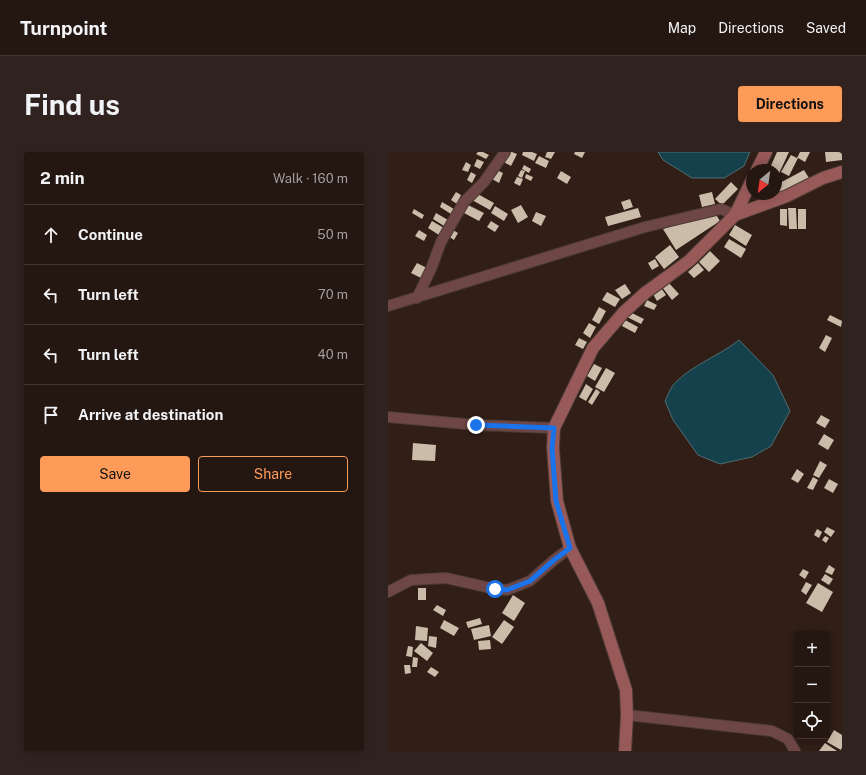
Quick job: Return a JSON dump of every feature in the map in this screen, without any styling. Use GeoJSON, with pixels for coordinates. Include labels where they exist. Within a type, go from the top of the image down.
{"type":"FeatureCollection","features":[{"type":"Feature","properties":{"kind":"street"},"geometry":{"type":"LineString","coordinates":[[417,298],[431,269],[441,242],[464,202],[484,182],[505,152]]}},
{"type":"Feature","properties":{"kind":"street"},"geometry":{"type":"LineString","coordinates":[[760,164],[766,152]]}},
{"type":"Feature","properties":{"kind":"street"},"geometry":{"type":"LineString","coordinates":[[388,306],[645,227],[721,209],[735,216],[787,196],[823,178],[842,172]]}},
{"type":"Feature","properties":{"kind":"street"},"geometry":{"type":"LineString","coordinates":[[625,751],[627,715],[626,690],[598,603],[570,548],[556,501],[552,448],[554,428],[592,348],[624,312],[645,293],[689,261],[735,216],[746,193]]}},
{"type":"Feature","properties":{"kind":"street"},"geometry":{"type":"LineString","coordinates":[[388,417],[476,425],[554,428]]}},
{"type":"Feature","properties":{"kind":"street"},"geometry":{"type":"LineString","coordinates":[[388,592],[411,580],[446,578],[495,589],[507,590],[530,581],[570,548]]}},
{"type":"Feature","properties":{"kind":"street"},"geometry":{"type":"LineString","coordinates":[[627,715],[772,731],[788,739],[795,751]]}},
{"type":"Feature","properties":{"kind":"water"},"geometry":{"type":"Polygon","coordinates":[[[658,152],[750,152],[744,166],[724,178],[692,178],[663,160],[658,152]]]}},
{"type":"Feature","properties":{"kind":"water"},"geometry":{"type":"Polygon","coordinates":[[[739,340],[773,375],[790,411],[771,446],[752,457],[720,464],[698,455],[673,420],[665,401],[674,384],[683,376],[739,340]]]}},
{"type":"Feature","properties":{"kind":"building"},"geometry":{"type":"Polygon","coordinates":[[[478,152],[483,152],[489,155],[486,159],[476,154],[478,152]]]}},
{"type":"Feature","properties":{"kind":"building"},"geometry":{"type":"Polygon","coordinates":[[[507,152],[517,154],[511,166],[502,161],[507,152]]]}},
{"type":"Feature","properties":{"kind":"building"},"geometry":{"type":"Polygon","coordinates":[[[523,152],[532,152],[537,154],[534,161],[522,155],[523,152]]]}},
{"type":"Feature","properties":{"kind":"building"},"geometry":{"type":"Polygon","coordinates":[[[547,152],[555,152],[551,159],[545,157],[547,152]]]}},
{"type":"Feature","properties":{"kind":"building"},"geometry":{"type":"Polygon","coordinates":[[[575,152],[585,152],[582,158],[574,154],[575,152]]]}},
{"type":"Feature","properties":{"kind":"building"},"geometry":{"type":"Polygon","coordinates":[[[777,152],[789,152],[782,167],[782,164],[772,164],[777,152]]]}},
{"type":"Feature","properties":{"kind":"building"},"geometry":{"type":"Polygon","coordinates":[[[800,152],[810,152],[805,162],[798,158],[789,176],[782,172],[791,155],[797,158],[800,152]]]}},
{"type":"Feature","properties":{"kind":"building"},"geometry":{"type":"Polygon","coordinates":[[[825,152],[842,152],[842,160],[826,162],[825,152]]]}},
{"type":"Feature","properties":{"kind":"building"},"geometry":{"type":"Polygon","coordinates":[[[539,156],[549,161],[546,168],[535,163],[539,156]]]}},
{"type":"Feature","properties":{"kind":"building"},"geometry":{"type":"Polygon","coordinates":[[[477,159],[484,162],[480,169],[474,166],[477,159]]]}},
{"type":"Feature","properties":{"kind":"building"},"geometry":{"type":"Polygon","coordinates":[[[466,162],[471,165],[468,172],[462,170],[466,162]]]}},
{"type":"Feature","properties":{"kind":"building"},"geometry":{"type":"Polygon","coordinates":[[[524,165],[531,169],[529,173],[522,169],[524,165]]]}},
{"type":"Feature","properties":{"kind":"building"},"geometry":{"type":"Polygon","coordinates":[[[497,170],[503,173],[499,183],[492,179],[497,170]]]}},
{"type":"Feature","properties":{"kind":"building"},"geometry":{"type":"Polygon","coordinates":[[[521,170],[525,171],[522,178],[518,176],[521,170]]]}},
{"type":"Feature","properties":{"kind":"building"},"geometry":{"type":"Polygon","coordinates":[[[804,170],[809,178],[782,192],[782,182],[804,170]]]}},
{"type":"Feature","properties":{"kind":"building"},"geometry":{"type":"Polygon","coordinates":[[[561,171],[571,177],[567,184],[557,178],[561,171]]]}},
{"type":"Feature","properties":{"kind":"building"},"geometry":{"type":"Polygon","coordinates":[[[471,172],[476,175],[472,183],[467,180],[471,172]]]}},
{"type":"Feature","properties":{"kind":"building"},"geometry":{"type":"Polygon","coordinates":[[[526,174],[533,177],[531,181],[525,178],[526,174]]]}},
{"type":"Feature","properties":{"kind":"building"},"geometry":{"type":"Polygon","coordinates":[[[517,177],[523,179],[520,186],[514,183],[517,177]]]}},
{"type":"Feature","properties":{"kind":"building"},"geometry":{"type":"Polygon","coordinates":[[[731,182],[738,189],[722,205],[715,199],[731,182]]]}},
{"type":"Feature","properties":{"kind":"building"},"geometry":{"type":"Polygon","coordinates":[[[456,192],[461,195],[457,204],[451,200],[456,192]]]}},
{"type":"Feature","properties":{"kind":"building"},"geometry":{"type":"Polygon","coordinates":[[[712,192],[715,204],[702,207],[699,195],[712,192]]]}},
{"type":"Feature","properties":{"kind":"building"},"geometry":{"type":"Polygon","coordinates":[[[476,193],[494,203],[490,210],[472,200],[476,193]]]}},
{"type":"Feature","properties":{"kind":"building"},"geometry":{"type":"Polygon","coordinates":[[[630,199],[633,207],[624,210],[621,202],[630,199]]]}},
{"type":"Feature","properties":{"kind":"building"},"geometry":{"type":"Polygon","coordinates":[[[442,202],[454,209],[451,214],[440,207],[442,202]]]}},
{"type":"Feature","properties":{"kind":"building"},"geometry":{"type":"Polygon","coordinates":[[[468,205],[484,213],[479,221],[464,213],[468,205]]]}},
{"type":"Feature","properties":{"kind":"building"},"geometry":{"type":"Polygon","coordinates":[[[521,205],[528,217],[518,223],[511,210],[521,205]]]}},
{"type":"Feature","properties":{"kind":"building"},"geometry":{"type":"Polygon","coordinates":[[[495,206],[508,214],[504,221],[491,213],[495,206]]]}},
{"type":"Feature","properties":{"kind":"building"},"geometry":{"type":"Polygon","coordinates":[[[638,208],[641,217],[608,226],[605,217],[638,208]]]}},
{"type":"Feature","properties":{"kind":"building"},"geometry":{"type":"Polygon","coordinates":[[[788,208],[796,208],[797,229],[789,229],[788,208]]]}},
{"type":"Feature","properties":{"kind":"building"},"geometry":{"type":"Polygon","coordinates":[[[414,209],[424,215],[422,219],[412,213],[414,209]]]}},
{"type":"Feature","properties":{"kind":"building"},"geometry":{"type":"Polygon","coordinates":[[[780,209],[787,209],[787,226],[780,225],[780,209]]]}},
{"type":"Feature","properties":{"kind":"building"},"geometry":{"type":"Polygon","coordinates":[[[798,209],[806,209],[806,229],[798,229],[798,209]]]}},
{"type":"Feature","properties":{"kind":"building"},"geometry":{"type":"Polygon","coordinates":[[[536,212],[546,216],[541,226],[532,221],[536,212]]]}},
{"type":"Feature","properties":{"kind":"building"},"geometry":{"type":"Polygon","coordinates":[[[436,213],[448,220],[444,226],[433,219],[436,213]]]}},
{"type":"Feature","properties":{"kind":"building"},"geometry":{"type":"Polygon","coordinates":[[[715,213],[720,221],[676,250],[663,229],[715,213]]]}},
{"type":"Feature","properties":{"kind":"building"},"geometry":{"type":"Polygon","coordinates":[[[432,221],[444,228],[439,235],[428,228],[432,221]]]}},
{"type":"Feature","properties":{"kind":"building"},"geometry":{"type":"Polygon","coordinates":[[[491,221],[499,226],[495,232],[487,227],[491,221]]]}},
{"type":"Feature","properties":{"kind":"building"},"geometry":{"type":"Polygon","coordinates":[[[735,225],[752,235],[746,246],[729,235],[735,225]]]}},
{"type":"Feature","properties":{"kind":"building"},"geometry":{"type":"Polygon","coordinates":[[[451,229],[458,233],[454,240],[448,236],[451,229]]]}},
{"type":"Feature","properties":{"kind":"building"},"geometry":{"type":"Polygon","coordinates":[[[419,230],[427,235],[424,241],[415,236],[419,230]]]}},
{"type":"Feature","properties":{"kind":"building"},"geometry":{"type":"Polygon","coordinates":[[[729,239],[746,249],[741,258],[724,247],[729,239]]]}},
{"type":"Feature","properties":{"kind":"building"},"geometry":{"type":"Polygon","coordinates":[[[670,245],[679,257],[664,269],[655,257],[670,245]]]}},
{"type":"Feature","properties":{"kind":"building"},"geometry":{"type":"Polygon","coordinates":[[[710,251],[720,261],[709,272],[699,262],[710,251]]]}},
{"type":"Feature","properties":{"kind":"building"},"geometry":{"type":"Polygon","coordinates":[[[655,259],[659,266],[652,270],[648,263],[655,259]]]}},
{"type":"Feature","properties":{"kind":"building"},"geometry":{"type":"Polygon","coordinates":[[[417,263],[429,269],[423,279],[411,273],[417,263]]]}},
{"type":"Feature","properties":{"kind":"building"},"geometry":{"type":"Polygon","coordinates":[[[698,263],[704,270],[694,278],[688,272],[698,263]]]}},
{"type":"Feature","properties":{"kind":"building"},"geometry":{"type":"Polygon","coordinates":[[[668,282],[679,294],[672,300],[662,287],[668,282]]]}},
{"type":"Feature","properties":{"kind":"building"},"geometry":{"type":"Polygon","coordinates":[[[625,284],[631,293],[622,299],[615,290],[625,284]]]}},
{"type":"Feature","properties":{"kind":"building"},"geometry":{"type":"Polygon","coordinates":[[[661,288],[666,295],[657,301],[653,294],[661,288]]]}},
{"type":"Feature","properties":{"kind":"building"},"geometry":{"type":"Polygon","coordinates":[[[607,292],[620,299],[615,307],[602,300],[607,292]]]}},
{"type":"Feature","properties":{"kind":"building"},"geometry":{"type":"Polygon","coordinates":[[[647,300],[657,305],[654,310],[644,306],[647,300]]]}},
{"type":"Feature","properties":{"kind":"building"},"geometry":{"type":"Polygon","coordinates":[[[599,307],[606,311],[599,324],[592,320],[599,307]]]}},
{"type":"Feature","properties":{"kind":"building"},"geometry":{"type":"Polygon","coordinates":[[[630,312],[644,319],[641,324],[627,317],[630,312]]]}},
{"type":"Feature","properties":{"kind":"building"},"geometry":{"type":"Polygon","coordinates":[[[830,315],[842,321],[841,327],[827,320],[830,315]]]}},
{"type":"Feature","properties":{"kind":"building"},"geometry":{"type":"Polygon","coordinates":[[[625,320],[638,327],[635,333],[622,326],[625,320]]]}},
{"type":"Feature","properties":{"kind":"building"},"geometry":{"type":"Polygon","coordinates":[[[589,323],[596,327],[590,338],[583,333],[589,323]]]}},
{"type":"Feature","properties":{"kind":"building"},"geometry":{"type":"Polygon","coordinates":[[[826,335],[832,338],[825,352],[819,348],[826,335]]]}},
{"type":"Feature","properties":{"kind":"building"},"geometry":{"type":"Polygon","coordinates":[[[579,338],[587,342],[583,349],[575,345],[579,338]]]}},
{"type":"Feature","properties":{"kind":"building"},"geometry":{"type":"Polygon","coordinates":[[[594,364],[602,368],[595,381],[587,376],[594,364]]]}},
{"type":"Feature","properties":{"kind":"building"},"geometry":{"type":"Polygon","coordinates":[[[606,368],[615,373],[604,392],[595,387],[606,368]]]}},
{"type":"Feature","properties":{"kind":"building"},"geometry":{"type":"Polygon","coordinates":[[[586,384],[593,389],[586,401],[579,397],[586,384]]]}},
{"type":"Feature","properties":{"kind":"building"},"geometry":{"type":"Polygon","coordinates":[[[596,389],[600,392],[592,405],[588,402],[596,389]]]}},
{"type":"Feature","properties":{"kind":"building"},"geometry":{"type":"Polygon","coordinates":[[[821,415],[830,420],[825,428],[816,423],[821,415]]]}},
{"type":"Feature","properties":{"kind":"building"},"geometry":{"type":"Polygon","coordinates":[[[824,434],[834,440],[828,450],[818,444],[824,434]]]}},
{"type":"Feature","properties":{"kind":"building"},"geometry":{"type":"Polygon","coordinates":[[[413,443],[436,445],[435,461],[412,460],[413,443]]]}},
{"type":"Feature","properties":{"kind":"building"},"geometry":{"type":"Polygon","coordinates":[[[820,461],[827,465],[819,478],[813,475],[820,461]]]}},
{"type":"Feature","properties":{"kind":"building"},"geometry":{"type":"Polygon","coordinates":[[[797,469],[804,474],[798,483],[791,479],[797,469]]]}},
{"type":"Feature","properties":{"kind":"building"},"geometry":{"type":"Polygon","coordinates":[[[813,477],[818,480],[813,490],[807,488],[813,477]]]}},
{"type":"Feature","properties":{"kind":"building"},"geometry":{"type":"Polygon","coordinates":[[[829,479],[838,484],[833,493],[824,488],[829,479]]]}},
{"type":"Feature","properties":{"kind":"building"},"geometry":{"type":"Polygon","coordinates":[[[827,527],[835,531],[831,537],[824,532],[827,527]]]}},
{"type":"Feature","properties":{"kind":"building"},"geometry":{"type":"Polygon","coordinates":[[[817,529],[822,532],[819,538],[814,535],[817,529]]]}},
{"type":"Feature","properties":{"kind":"building"},"geometry":{"type":"Polygon","coordinates":[[[825,536],[829,538],[826,543],[822,540],[825,536]]]}},
{"type":"Feature","properties":{"kind":"building"},"geometry":{"type":"Polygon","coordinates":[[[829,565],[835,569],[832,575],[825,572],[829,565]]]}},
{"type":"Feature","properties":{"kind":"building"},"geometry":{"type":"Polygon","coordinates":[[[803,569],[809,572],[805,579],[799,575],[803,569]]]}},
{"type":"Feature","properties":{"kind":"building"},"geometry":{"type":"Polygon","coordinates":[[[825,574],[833,579],[829,585],[821,580],[825,574]]]}},
{"type":"Feature","properties":{"kind":"building"},"geometry":{"type":"Polygon","coordinates":[[[806,582],[812,585],[806,595],[801,591],[806,582]]]}},
{"type":"Feature","properties":{"kind":"building"},"geometry":{"type":"Polygon","coordinates":[[[818,583],[833,592],[822,612],[806,603],[818,583]]]}},
{"type":"Feature","properties":{"kind":"building"},"geometry":{"type":"Polygon","coordinates":[[[418,588],[426,588],[426,600],[418,600],[418,588]]]}},
{"type":"Feature","properties":{"kind":"building"},"geometry":{"type":"Polygon","coordinates":[[[513,595],[525,603],[514,621],[502,613],[513,595]]]}},
{"type":"Feature","properties":{"kind":"building"},"geometry":{"type":"Polygon","coordinates":[[[437,605],[446,610],[443,616],[433,610],[437,605]]]}},
{"type":"Feature","properties":{"kind":"building"},"geometry":{"type":"Polygon","coordinates":[[[480,618],[482,624],[468,628],[466,622],[480,618]]]}},
{"type":"Feature","properties":{"kind":"building"},"geometry":{"type":"Polygon","coordinates":[[[444,620],[459,628],[454,636],[440,628],[444,620]]]}},
{"type":"Feature","properties":{"kind":"building"},"geometry":{"type":"Polygon","coordinates":[[[504,620],[514,627],[502,644],[492,637],[504,620]]]}},
{"type":"Feature","properties":{"kind":"building"},"geometry":{"type":"Polygon","coordinates":[[[489,625],[491,636],[474,640],[471,629],[489,625]]]}},
{"type":"Feature","properties":{"kind":"building"},"geometry":{"type":"Polygon","coordinates":[[[416,626],[428,628],[427,641],[415,640],[416,626]]]}},
{"type":"Feature","properties":{"kind":"building"},"geometry":{"type":"Polygon","coordinates":[[[429,636],[437,637],[436,648],[428,646],[429,636]]]}},
{"type":"Feature","properties":{"kind":"building"},"geometry":{"type":"Polygon","coordinates":[[[490,640],[491,649],[479,650],[478,641],[490,640]]]}},
{"type":"Feature","properties":{"kind":"building"},"geometry":{"type":"Polygon","coordinates":[[[421,643],[433,653],[427,661],[414,651],[421,643]]]}},
{"type":"Feature","properties":{"kind":"building"},"geometry":{"type":"Polygon","coordinates":[[[408,646],[413,647],[412,657],[406,656],[408,646]]]}},
{"type":"Feature","properties":{"kind":"building"},"geometry":{"type":"Polygon","coordinates":[[[413,657],[418,658],[417,667],[412,667],[413,657]]]}},
{"type":"Feature","properties":{"kind":"building"},"geometry":{"type":"Polygon","coordinates":[[[404,665],[410,665],[411,673],[405,674],[404,665]]]}},
{"type":"Feature","properties":{"kind":"building"},"geometry":{"type":"Polygon","coordinates":[[[431,667],[439,672],[435,677],[427,672],[431,667]]]}},
{"type":"Feature","properties":{"kind":"building"},"geometry":{"type":"Polygon","coordinates":[[[834,730],[842,735],[841,750],[827,742],[834,730]]]}},
{"type":"Feature","properties":{"kind":"building"},"geometry":{"type":"Polygon","coordinates":[[[825,743],[837,751],[819,751],[825,743]]]}},
{"type":"Feature","properties":{"kind":"route"},"geometry":{"type":"LineString","coordinates":[[476,425],[554,428],[552,448],[556,501],[570,548],[530,581],[507,590],[495,589]]}}]}
